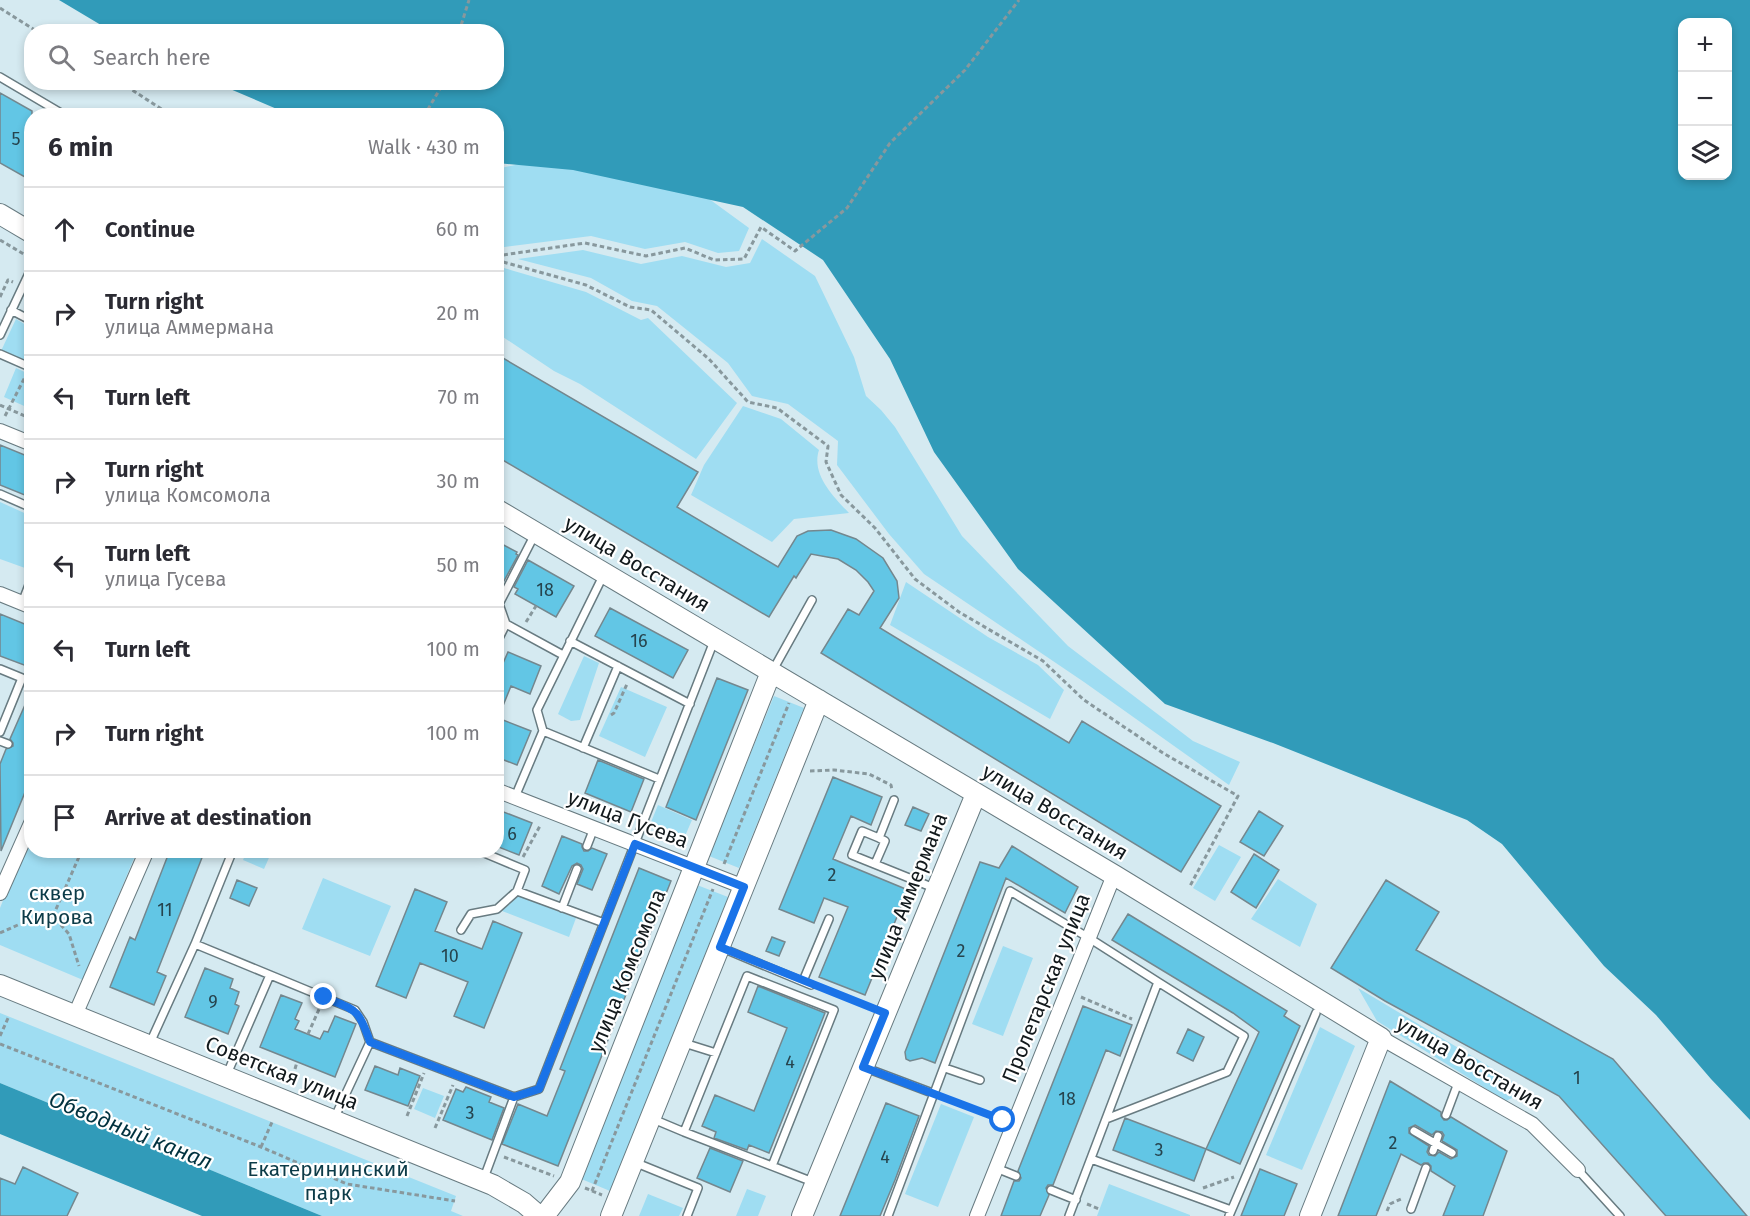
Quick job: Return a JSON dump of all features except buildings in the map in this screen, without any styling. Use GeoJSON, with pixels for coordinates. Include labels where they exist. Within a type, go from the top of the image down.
{"type":"FeatureCollection","features":[{"type":"Feature","properties":{"kind":"street"},"geometry":{"type":"LineString","coordinates":[[0,214],[24,228]]}},
{"type":"Feature","properties":{"kind":"street"},"geometry":{"type":"LineString","coordinates":[[0,431],[24,441]]}},
{"type":"Feature","properties":{"kind":"street","name":"улица Восстания"},"geometry":{"type":"LineString","coordinates":[[504,514],[1114,875],[1381,1038],[1532,1124],[1578,1170]]}},
{"type":"Feature","properties":{"kind":"street"},"geometry":{"type":"LineString","coordinates":[[0,594],[24,604]]}},
{"type":"Feature","properties":{"kind":"street","name":"улица Комсомола"},"geometry":{"type":"LineString","coordinates":[[544,1216],[570,1182],[771,672]]}},
{"type":"Feature","properties":{"kind":"street"},"geometry":{"type":"LineString","coordinates":[[611,1216],[819,700]]}},
{"type":"Feature","properties":{"kind":"street","name":"улица Гусева"},"geometry":{"type":"LineString","coordinates":[[504,793],[744,887]]}},
{"type":"Feature","properties":{"kind":"street","name":"улица Аммермана"},"geometry":{"type":"LineString","coordinates":[[802,1216],[976,794]]}},
{"type":"Feature","properties":{"kind":"street"},"geometry":{"type":"LineString","coordinates":[[1,888],[24,838]]}},
{"type":"Feature","properties":{"kind":"street"},"geometry":{"type":"LineString","coordinates":[[75,1015],[144,858]]}},
{"type":"Feature","properties":{"kind":"street","name":"Пролетарская улица"},"geometry":{"type":"LineString","coordinates":[[977,1216],[1114,875]]}},
{"type":"Feature","properties":{"kind":"street","name":"Советская улица"},"geometry":{"type":"LineString","coordinates":[[0,985],[483,1181],[515,1197],[539,1216]]}},
{"type":"Feature","properties":{"kind":"street"},"geometry":{"type":"LineString","coordinates":[[1310,1216],[1381,1038]]}},
{"type":"Feature","properties":{"kind":"lane"},"geometry":{"type":"LineString","coordinates":[[0,77],[52,108]]}},
{"type":"Feature","properties":{"kind":"lane"},"geometry":{"type":"LineString","coordinates":[[0,335],[24,283]]}},
{"type":"Feature","properties":{"kind":"lane"},"geometry":{"type":"LineString","coordinates":[[11,310],[24,317]]}},
{"type":"Feature","properties":{"kind":"lane"},"geometry":{"type":"LineString","coordinates":[[0,354],[24,364]]}},
{"type":"Feature","properties":{"kind":"lane"},"geometry":{"type":"LineString","coordinates":[[0,494],[24,504]]}},
{"type":"Feature","properties":{"kind":"lane"},"geometry":{"type":"LineString","coordinates":[[504,592],[536,532]]}},
{"type":"Feature","properties":{"kind":"lane"},"geometry":{"type":"LineString","coordinates":[[515,797],[543,731],[537,710],[604,573]]}},
{"type":"Feature","properties":{"kind":"lane"},"geometry":{"type":"LineString","coordinates":[[771,672],[812,600]]}},
{"type":"Feature","properties":{"kind":"lane"},"geometry":{"type":"LineString","coordinates":[[504,619],[506,624],[563,655]]}},
{"type":"Feature","properties":{"kind":"lane"},"geometry":{"type":"LineString","coordinates":[[504,628],[506,624]]}},
{"type":"Feature","properties":{"kind":"lane"},"geometry":{"type":"LineString","coordinates":[[370,1042],[514,1097],[539,1089],[715,639]]}},
{"type":"Feature","properties":{"kind":"lane"},"geometry":{"type":"LineString","coordinates":[[570,641],[690,704]]}},
{"type":"Feature","properties":{"kind":"lane"},"geometry":{"type":"LineString","coordinates":[[583,748],[618,666]]}},
{"type":"Feature","properties":{"kind":"lane"},"geometry":{"type":"LineString","coordinates":[[0,669],[22,678],[0,732]]}},
{"type":"Feature","properties":{"kind":"lane"},"geometry":{"type":"LineString","coordinates":[[543,731],[659,780]]}},
{"type":"Feature","properties":{"kind":"lane"},"geometry":{"type":"LineString","coordinates":[[0,741],[8,744]]}},
{"type":"Feature","properties":{"kind":"lane"},"geometry":{"type":"LineString","coordinates":[[879,838],[894,798]]}},
{"type":"Feature","properties":{"kind":"lane"},"geometry":{"type":"LineString","coordinates":[[587,846],[594,828]]}},
{"type":"Feature","properties":{"kind":"lane"},"geometry":{"type":"LineString","coordinates":[[875,864],[885,841],[862,831],[852,855],[936,889]]}},
{"type":"Feature","properties":{"kind":"lane"},"geometry":{"type":"LineString","coordinates":[[149,1046],[195,944],[230,858]]}},
{"type":"Feature","properties":{"kind":"lane"},"geometry":{"type":"LineString","coordinates":[[461,930],[471,914],[497,909],[517,891],[525,870],[496,858]]}},
{"type":"Feature","properties":{"kind":"lane"},"geometry":{"type":"LineString","coordinates":[[562,908],[577,869]]}},
{"type":"Feature","properties":{"kind":"lane"},"geometry":{"type":"LineString","coordinates":[[517,891],[604,924]]}},
{"type":"Feature","properties":{"kind":"lane"},"geometry":{"type":"LineString","coordinates":[[888,1216],[1010,891],[1244,1036],[1227,1072],[1106,1119]]}},
{"type":"Feature","properties":{"kind":"lane"},"geometry":{"type":"LineString","coordinates":[[803,981],[829,919]]}},
{"type":"Feature","properties":{"kind":"lane"},"geometry":{"type":"LineString","coordinates":[[195,944],[355,1010],[363,1022],[370,1042],[334,1120]]}},
{"type":"Feature","properties":{"kind":"lane"},"geometry":{"type":"LineString","coordinates":[[720,947],[811,985]]}},
{"type":"Feature","properties":{"kind":"lane"},"geometry":{"type":"LineString","coordinates":[[226,1077],[270,975]]}},
{"type":"Feature","properties":{"kind":"lane"},"geometry":{"type":"LineString","coordinates":[[684,1132],[747,976],[834,1010],[772,1166]]}},
{"type":"Feature","properties":{"kind":"lane"},"geometry":{"type":"LineString","coordinates":[[1069,1216],[1158,982]]}},
{"type":"Feature","properties":{"kind":"lane"},"geometry":{"type":"LineString","coordinates":[[1091,1159],[1230,1213],[1316,1013]]}},
{"type":"Feature","properties":{"kind":"lane"},"geometry":{"type":"LineString","coordinates":[[681,1042],[716,1053]]}},
{"type":"Feature","properties":{"kind":"lane"},"geometry":{"type":"LineString","coordinates":[[863,1067],[935,1095]]}},
{"type":"Feature","properties":{"kind":"lane"},"geometry":{"type":"LineString","coordinates":[[945,1068],[980,1080]]}},
{"type":"Feature","properties":{"kind":"lane"},"geometry":{"type":"LineString","coordinates":[[1446,1115],[1458,1083]]}},
{"type":"Feature","properties":{"kind":"lane"},"geometry":{"type":"LineString","coordinates":[[483,1181],[514,1097]]}},
{"type":"Feature","properties":{"kind":"lane"},"geometry":{"type":"LineString","coordinates":[[651,1118],[816,1183]]}},
{"type":"Feature","properties":{"kind":"lane"},"geometry":{"type":"LineString","coordinates":[[1414,1131],[1452,1153]]}},
{"type":"Feature","properties":{"kind":"lane"},"geometry":{"type":"LineString","coordinates":[[633,1162],[698,1188],[687,1216]]}},
{"type":"Feature","properties":{"kind":"lane"},"geometry":{"type":"LineString","coordinates":[[996,1168],[1016,1176]]}},
{"type":"Feature","properties":{"kind":"lane"},"geometry":{"type":"LineString","coordinates":[[1411,1209],[1426,1168]]}},
{"type":"Feature","properties":{"kind":"lane"},"geometry":{"type":"LineString","coordinates":[[1578,1170],[1620,1216]]}},
{"type":"Feature","properties":{"kind":"lane"},"geometry":{"type":"LineString","coordinates":[[1051,1190],[1076,1200]]}},
{"type":"Feature","properties":{"kind":"path"},"geometry":{"type":"LineString","coordinates":[[462,24],[469,0]]}},
{"type":"Feature","properties":{"kind":"path"},"geometry":{"type":"LineString","coordinates":[[504,257],[585,243],[646,256],[685,248],[714,260],[744,259],[761,227],[795,251],[847,208],[890,143],[965,70],[1018,0]]}},
{"type":"Feature","properties":{"kind":"path"},"geometry":{"type":"LineString","coordinates":[[0,8],[25,24]]}},
{"type":"Feature","properties":{"kind":"path"},"geometry":{"type":"LineString","coordinates":[[132,90],[160,108]]}},
{"type":"Feature","properties":{"kind":"path"},"geometry":{"type":"LineString","coordinates":[[429,108],[439,90]]}},
{"type":"Feature","properties":{"kind":"path"},"geometry":{"type":"LineString","coordinates":[[0,240],[24,254]]}},
{"type":"Feature","properties":{"kind":"path"},"geometry":{"type":"LineString","coordinates":[[504,260],[586,285],[630,307],[651,310],[709,359],[747,402],[777,408],[828,446],[826,462],[841,495],[875,528],[915,579],[959,612],[1042,661],[1084,700],[1143,740],[1238,796],[1190,886]]}},
{"type":"Feature","properties":{"kind":"path"},"geometry":{"type":"LineString","coordinates":[[0,297],[8,280]]}},
{"type":"Feature","properties":{"kind":"path"},"geometry":{"type":"LineString","coordinates":[[4,417],[24,380]]}},
{"type":"Feature","properties":{"kind":"path"},"geometry":{"type":"LineString","coordinates":[[0,405],[24,416]]}},
{"type":"Feature","properties":{"kind":"path"},"geometry":{"type":"LineString","coordinates":[[521,632],[536,606]]}},
{"type":"Feature","properties":{"kind":"path"},"geometry":{"type":"LineString","coordinates":[[592,1191],[792,696]]}},
{"type":"Feature","properties":{"kind":"path"},"geometry":{"type":"LineString","coordinates":[[807,771],[834,770],[869,774],[891,785],[894,798]]}},
{"type":"Feature","properties":{"kind":"path"},"geometry":{"type":"LineString","coordinates":[[517,867],[546,816]]}},
{"type":"Feature","properties":{"kind":"path"},"geometry":{"type":"LineString","coordinates":[[53,916],[78,858]]}},
{"type":"Feature","properties":{"kind":"path"},"geometry":{"type":"LineString","coordinates":[[0,933],[20,924],[53,916]]}},
{"type":"Feature","properties":{"kind":"path"},"geometry":{"type":"LineString","coordinates":[[53,916],[69,934],[81,970]]}},
{"type":"Feature","properties":{"kind":"path"},"geometry":{"type":"LineString","coordinates":[[811,985],[885,1013]]}},
{"type":"Feature","properties":{"kind":"path"},"geometry":{"type":"LineString","coordinates":[[308,1034],[324,997]]}},
{"type":"Feature","properties":{"kind":"path"},"geometry":{"type":"LineString","coordinates":[[1081,997],[1142,1023]]}},
{"type":"Feature","properties":{"kind":"path"},"geometry":{"type":"LineString","coordinates":[[0,1036],[9,1016]]}},
{"type":"Feature","properties":{"kind":"path"},"geometry":{"type":"LineString","coordinates":[[0,1044],[261,1147],[347,1184],[455,1201]]}},
{"type":"Feature","properties":{"kind":"path"},"geometry":{"type":"LineString","coordinates":[[295,1069],[297,1062]]}},
{"type":"Feature","properties":{"kind":"path"},"geometry":{"type":"LineString","coordinates":[[407,1116],[428,1064]]}},
{"type":"Feature","properties":{"kind":"path"},"geometry":{"type":"LineString","coordinates":[[435,1128],[457,1075]]}},
{"type":"Feature","properties":{"kind":"path"},"geometry":{"type":"LineString","coordinates":[[935,1095],[1014,1124]]}},
{"type":"Feature","properties":{"kind":"path"},"geometry":{"type":"LineString","coordinates":[[261,1147],[272,1122]]}},
{"type":"Feature","properties":{"kind":"path"},"geometry":{"type":"LineString","coordinates":[[1199,1190],[1249,1171]]}},
{"type":"Feature","properties":{"kind":"green space"},"geometry":{"type":"Polygon","coordinates":[[[559,156],[690,185],[749,228],[739,251],[718,253],[685,242],[645,249],[591,236],[504,247],[504,167],[559,156]]]}},
{"type":"Feature","properties":{"kind":"green space"},"geometry":{"type":"Polygon","coordinates":[[[762,239],[815,276],[854,357],[866,396],[895,427],[962,536],[1068,646],[1193,741],[1240,762],[1229,785],[1084,682],[924,574],[889,534],[837,465],[838,441],[788,404],[752,396],[728,363],[657,306],[632,301],[591,278],[518,259],[583,250],[641,264],[682,256],[726,267],[750,263],[762,239]]]}},
{"type":"Feature","properties":{"kind":"green space"},"geometry":{"type":"Polygon","coordinates":[[[504,268],[586,292],[641,320],[648,318],[737,403],[696,459],[580,384],[554,371],[504,338],[504,268]]]}},
{"type":"Feature","properties":{"kind":"green space"},"geometry":{"type":"Polygon","coordinates":[[[16,319],[24,324],[24,361],[1,351],[16,319]]]}},
{"type":"Feature","properties":{"kind":"green space"},"geometry":{"type":"Polygon","coordinates":[[[16,368],[24,372],[24,406],[4,397],[16,368]]]}},
{"type":"Feature","properties":{"kind":"green space"},"geometry":{"type":"Polygon","coordinates":[[[743,406],[781,419],[819,450],[817,459],[821,476],[830,492],[849,513],[794,519],[772,542],[691,495],[704,465],[743,406]]]}},
{"type":"Feature","properties":{"kind":"green space"},"geometry":{"type":"Polygon","coordinates":[[[0,502],[24,513],[24,568],[0,559],[0,502]]]}},
{"type":"Feature","properties":{"kind":"green space"},"geometry":{"type":"Polygon","coordinates":[[[906,582],[988,637],[1038,665],[1064,690],[1050,719],[890,625],[906,582]]]}},
{"type":"Feature","properties":{"kind":"green space"},"geometry":{"type":"Polygon","coordinates":[[[584,656],[599,663],[580,720],[571,721],[558,714],[584,656]]]}},
{"type":"Feature","properties":{"kind":"green space"},"geometry":{"type":"Polygon","coordinates":[[[621,687],[667,707],[645,757],[599,736],[621,687]]]}},
{"type":"Feature","properties":{"kind":"green space"},"geometry":{"type":"Polygon","coordinates":[[[774,696],[804,708],[739,868],[709,856],[774,696]]]}},
{"type":"Feature","properties":{"kind":"green space"},"geometry":{"type":"Polygon","coordinates":[[[658,805],[692,820],[685,836],[651,822],[658,805]]]}},
{"type":"Feature","properties":{"kind":"green space"},"geometry":{"type":"Polygon","coordinates":[[[1219,845],[1241,857],[1215,901],[1193,888],[1219,845]]]}},
{"type":"Feature","properties":{"kind":"green space","name":"сквер Кирова"},"geometry":{"type":"Polygon","coordinates":[[[24,848],[24,858],[134,858],[83,980],[0,945],[0,908],[24,848]]]}},
{"type":"Feature","properties":{"kind":"green space"},"geometry":{"type":"Polygon","coordinates":[[[244,858],[269,858],[264,869],[243,860],[244,858]]]}},
{"type":"Feature","properties":{"kind":"green space"},"geometry":{"type":"Polygon","coordinates":[[[323,878],[391,906],[370,956],[302,929],[323,878]]]}},
{"type":"Feature","properties":{"kind":"green space"},"geometry":{"type":"Polygon","coordinates":[[[1278,879],[1317,904],[1300,947],[1251,919],[1278,879]]]}},
{"type":"Feature","properties":{"kind":"green space"},"geometry":{"type":"Polygon","coordinates":[[[697,885],[728,897],[610,1191],[579,1178],[697,885]]]}},
{"type":"Feature","properties":{"kind":"green space"},"geometry":{"type":"Polygon","coordinates":[[[518,896],[576,918],[569,937],[502,911],[518,896]]]}},
{"type":"Feature","properties":{"kind":"green space"},"geometry":{"type":"Polygon","coordinates":[[[1003,946],[1033,958],[1003,1036],[972,1024],[1003,946]]]}},
{"type":"Feature","properties":{"kind":"green space"},"geometry":{"type":"Polygon","coordinates":[[[1358,988],[1507,1077],[1524,1092],[1506,1101],[1377,1021],[1358,988]]]}},
{"type":"Feature","properties":{"kind":"green space","name":"Екатерининский парк"},"geometry":{"type":"Polygon","coordinates":[[[0,1013],[456,1196],[451,1211],[463,1216],[322,1216],[0,1083],[0,1013]]]}},
{"type":"Feature","properties":{"kind":"green space"},"geometry":{"type":"Polygon","coordinates":[[[1320,1027],[1355,1046],[1302,1170],[1266,1155],[1320,1027]]]}},
{"type":"Feature","properties":{"kind":"green space"},"geometry":{"type":"Polygon","coordinates":[[[423,1088],[444,1096],[435,1118],[414,1109],[423,1088]]]}},
{"type":"Feature","properties":{"kind":"green space"},"geometry":{"type":"Polygon","coordinates":[[[941,1104],[974,1117],[938,1207],[905,1194],[941,1104]]]}},
{"type":"Feature","properties":{"kind":"green space"},"geometry":{"type":"Polygon","coordinates":[[[1109,1184],[1190,1215],[1190,1216],[1097,1216],[1109,1184]]]}},
{"type":"Feature","properties":{"kind":"green space"},"geometry":{"type":"Polygon","coordinates":[[[747,1189],[766,1196],[758,1216],[736,1216],[747,1189]]]}},
{"type":"Feature","properties":{"kind":"green space"},"geometry":{"type":"Polygon","coordinates":[[[648,1194],[683,1208],[679,1216],[639,1216],[648,1194]]]}},
{"type":"Feature","properties":{"kind":"shaded area"},"geometry":{"type":"Polygon","coordinates":[[[59,0],[1750,0],[1750,1120],[1656,1015],[1604,966],[1502,844],[1467,820],[1273,743],[1165,704],[1018,569],[934,452],[890,359],[823,260],[743,207],[573,170],[504,164],[504,108],[275,108],[232,90],[504,90],[504,24],[99,24],[59,0]]]}},
{"type":"Feature","properties":{"kind":"shaded area"},"geometry":{"type":"Polygon","coordinates":[[[0,1083],[322,1216],[202,1216],[0,1134],[0,1083]]]}},
{"type":"Feature","properties":{"kind":"route"},"geometry":{"type":"LineString","coordinates":[[324,997],[355,1010],[363,1022],[370,1042],[514,1097],[539,1089],[635,844],[744,887],[720,947],[885,1013],[863,1067],[1003,1120]]}},
{"type":"Feature","properties":{"kind":"water label","name":"Обводный канал"},"geometry":{"type":"Point","coordinates":[131,1130]}}]}
